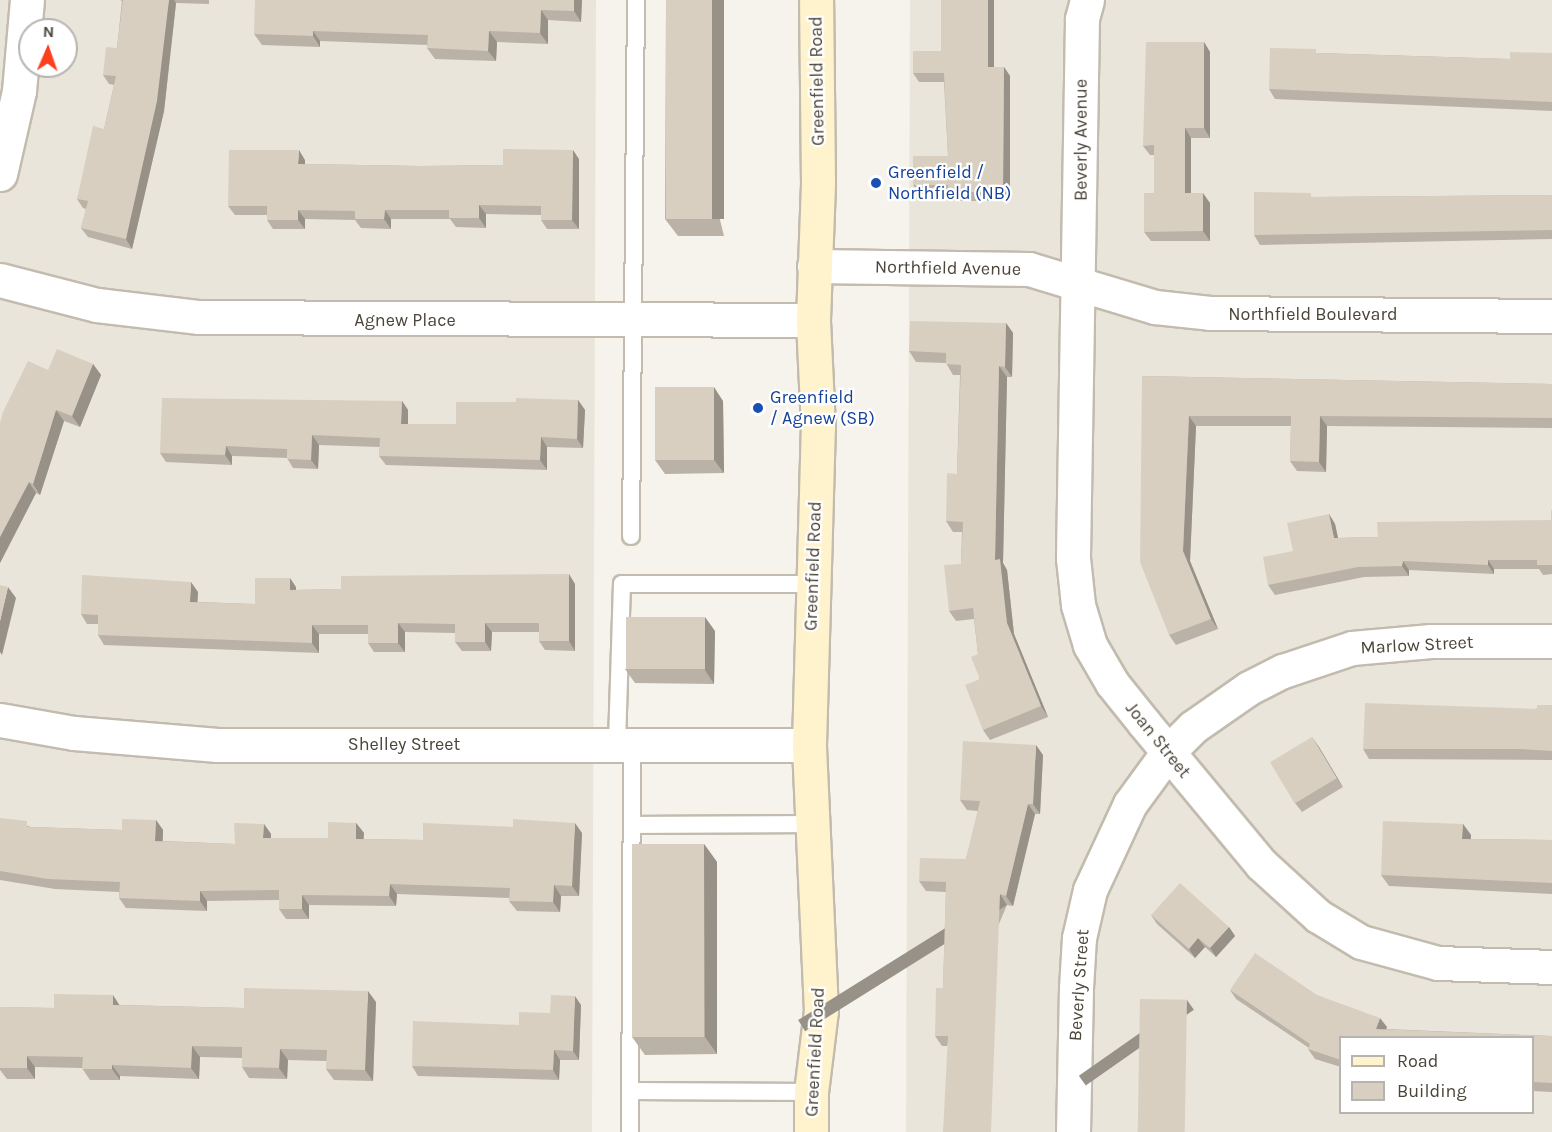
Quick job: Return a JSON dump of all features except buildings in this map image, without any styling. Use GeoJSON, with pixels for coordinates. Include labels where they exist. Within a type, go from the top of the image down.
{"type":"FeatureCollection","features":[{"type":"Feature","properties":{"kind":"main road","name":"Greenfield Road"},"geometry":{"type":"LineString","coordinates":[[811,1132],[811,1092],[821,1011],[810,824],[809,745],[818,427],[813,320],[818,183],[816,0]]}},
{"type":"Feature","properties":{"kind":"street"},"geometry":{"type":"LineString","coordinates":[[0,174],[19,91],[27,0]]}},
{"type":"Feature","properties":{"kind":"street","name":"Beverly Avenue"},"geometry":{"type":"LineString","coordinates":[[1080,282],[1082,19],[1087,0]]}},
{"type":"Feature","properties":{"kind":"street","name":"Northfield Avenue"},"geometry":{"type":"LineString","coordinates":[[814,266],[1006,267],[1080,282]]}},
{"type":"Feature","properties":{"kind":"street","name":"Agnew Place"},"geometry":{"type":"LineString","coordinates":[[0,280],[97,305],[199,317],[813,320]]}},
{"type":"Feature","properties":{"kind":"street","name":"Northfield Boulevard"},"geometry":{"type":"LineString","coordinates":[[1080,282],[1155,307],[1210,313],[1552,316]]}},
{"type":"Feature","properties":{"kind":"street","name":"Joan Street"},"geometry":{"type":"LineString","coordinates":[[1080,282],[1073,558],[1083,628],[1102,667],[1168,752],[1261,864],[1294,897],[1341,931],[1396,954],[1438,963],[1552,967]]}},
{"type":"Feature","properties":{"kind":"street","name":"Marlow Street"},"geometry":{"type":"LineString","coordinates":[[1168,752],[1193,727],[1249,688],[1283,671],[1352,648],[1431,640],[1552,641]]}},
{"type":"Feature","properties":{"kind":"street","name":"Shelley Street"},"geometry":{"type":"LineString","coordinates":[[0,720],[74,733],[218,745],[625,743],[809,745]]}},
{"type":"Feature","properties":{"kind":"street","name":"Beverly Street"},"geometry":{"type":"LineString","coordinates":[[1073,1132],[1076,988],[1080,938],[1090,890],[1130,804],[1168,752]]}},
{"type":"Feature","properties":{"kind":"lane"},"geometry":{"type":"LineString","coordinates":[[631,536],[636,0]]}},
{"type":"Feature","properties":{"kind":"lane"},"geometry":{"type":"LineString","coordinates":[[630,1132],[632,825],[625,743],[622,584],[812,584]]}},
{"type":"Feature","properties":{"kind":"lane"},"geometry":{"type":"LineString","coordinates":[[632,825],[810,824]]}},
{"type":"Feature","properties":{"kind":"lane"},"geometry":{"type":"LineString","coordinates":[[630,1091],[811,1092]]}},
{"type":"Feature","properties":{"kind":"shaded area"},"geometry":{"type":"Polygon","coordinates":[[[0,0],[596,0],[592,1132],[0,1132],[0,0]]]}},
{"type":"Feature","properties":{"kind":"shaded area"},"geometry":{"type":"Polygon","coordinates":[[[910,0],[1552,0],[1552,1132],[906,1132],[910,0]]]}},
{"type":"Feature","properties":{"kind":"place","name":"Greenfield / Northfield (NB)"},"geometry":{"type":"Point","coordinates":[876,183]}},
{"type":"Feature","properties":{"kind":"place","name":"Greenfield / Agnew (SB)"},"geometry":{"type":"Point","coordinates":[758,408]}}]}
